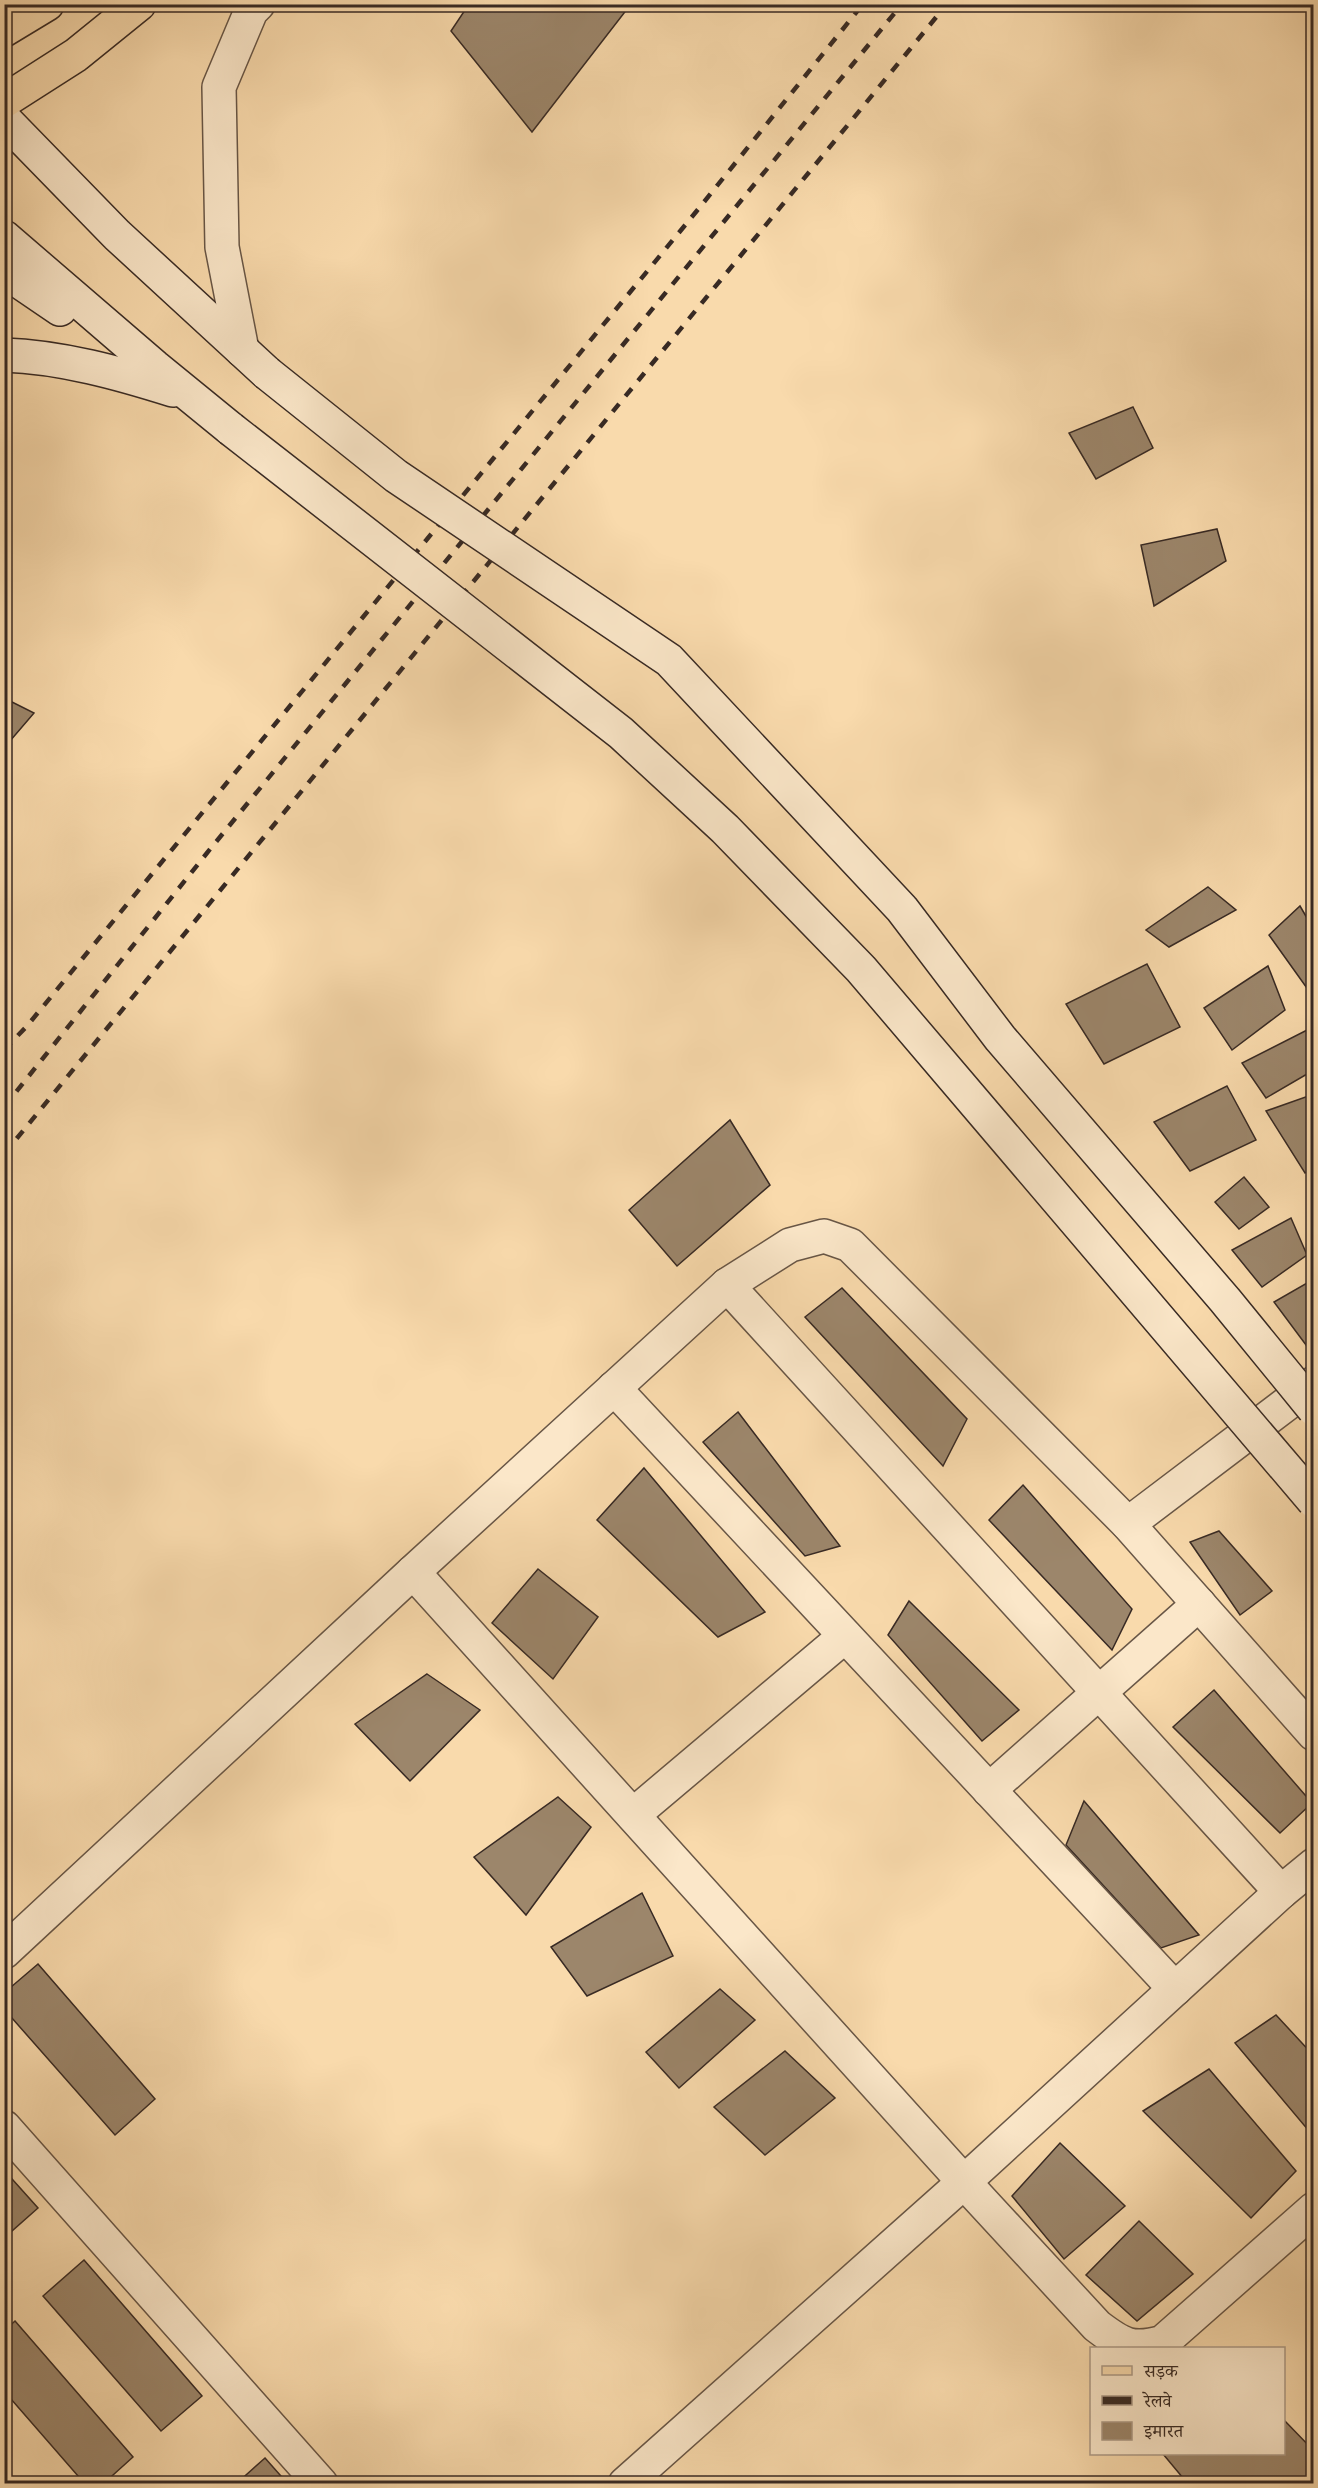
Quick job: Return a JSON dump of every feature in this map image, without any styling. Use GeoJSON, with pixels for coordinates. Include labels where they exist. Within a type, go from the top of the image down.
{"type":"FeatureCollection","features":[{"type":"Feature","properties":{"kind":"main road"},"geometry":{"type":"LineString","coordinates":[[4,30],[47,4]]}},
{"type":"Feature","properties":{"kind":"main road"},"geometry":{"type":"LineString","coordinates":[[4,101],[76,54],[139,4]]}},
{"type":"Feature","properties":{"kind":"street"},"geometry":{"type":"LineString","coordinates":[[242,350],[222,247],[219,87],[251,11],[258,4]]}},
{"type":"Feature","properties":{"kind":"street"},"geometry":{"type":"LineString","coordinates":[[4,119],[117,235],[267,373],[396,476],[669,660],[902,909],[1000,1038],[1226,1300],[1314,1409]]}},
{"type":"Feature","properties":{"kind":"street"},"geometry":{"type":"LineString","coordinates":[[4,237],[185,394],[621,733],[725,829],[861,969],[1314,1501]]}},
{"type":"Feature","properties":{"kind":"street"},"geometry":{"type":"LineString","coordinates":[[4,271],[185,394]]}},
{"type":"Feature","properties":{"kind":"street"},"geometry":{"type":"LineString","coordinates":[[4,356],[71,363],[125,375],[185,394]]}},
{"type":"Feature","properties":{"kind":"street"},"geometry":{"type":"LineString","coordinates":[[4,1952],[726,1285],[790,1245],[824,1236],[850,1245],[1128,1524],[1314,1734]]}},
{"type":"Feature","properties":{"kind":"street"},"geometry":{"type":"LineString","coordinates":[[726,1285],[1281,1892]]}},
{"type":"Feature","properties":{"kind":"street"},"geometry":{"type":"LineString","coordinates":[[1128,1524],[1314,1383]]}},
{"type":"Feature","properties":{"kind":"street"},"geometry":{"type":"LineString","coordinates":[[614,1388],[1175,1989]]}},
{"type":"Feature","properties":{"kind":"street"},"geometry":{"type":"LineString","coordinates":[[413,1572],[1097,2326],[1118,2342],[1137,2347]]}},
{"type":"Feature","properties":{"kind":"street"},"geometry":{"type":"LineString","coordinates":[[989,1790],[1199,1604]]}},
{"type":"Feature","properties":{"kind":"street"},"geometry":{"type":"LineString","coordinates":[[633,1815],[845,1635]]}},
{"type":"Feature","properties":{"kind":"street"},"geometry":{"type":"LineString","coordinates":[[625,2484],[964,2182],[1281,1892],[1314,1865]]}},
{"type":"Feature","properties":{"kind":"street"},"geometry":{"type":"LineString","coordinates":[[4,2127],[321,2484]]}},
{"type":"Feature","properties":{"kind":"street"},"geometry":{"type":"LineString","coordinates":[[1147,2347],[1163,2342],[1175,2333],[1314,2209]]}},
{"type":"Feature","properties":{"kind":"building"},"geometry":{"type":"Polygon","coordinates":[[[469,4],[631,4],[532,132],[451,31],[469,4]]]}},
{"type":"Feature","properties":{"kind":"building"},"geometry":{"type":"Polygon","coordinates":[[[1133,407],[1153,448],[1096,479],[1069,433],[1133,407]]]}},
{"type":"Feature","properties":{"kind":"building"},"geometry":{"type":"Polygon","coordinates":[[[1217,529],[1226,561],[1154,606],[1141,545],[1217,529]]]}},
{"type":"Feature","properties":{"kind":"building"},"geometry":{"type":"Polygon","coordinates":[[[4,698],[34,713],[4,748],[4,698]]]}},
{"type":"Feature","properties":{"kind":"building"},"geometry":{"type":"Polygon","coordinates":[[[1208,887],[1236,910],[1169,947],[1146,930],[1208,887]]]}},
{"type":"Feature","properties":{"kind":"building"},"geometry":{"type":"Polygon","coordinates":[[[1300,906],[1314,930],[1314,988],[1309,991],[1269,935],[1300,906]]]}},
{"type":"Feature","properties":{"kind":"building"},"geometry":{"type":"Polygon","coordinates":[[[1147,964],[1180,1027],[1104,1064],[1066,1004],[1147,964]]]}},
{"type":"Feature","properties":{"kind":"building"},"geometry":{"type":"Polygon","coordinates":[[[1268,966],[1285,1010],[1232,1050],[1204,1008],[1268,966]]]}},
{"type":"Feature","properties":{"kind":"building"},"geometry":{"type":"Polygon","coordinates":[[[1313,1027],[1314,1070],[1266,1098],[1242,1063],[1313,1027]]]}},
{"type":"Feature","properties":{"kind":"building"},"geometry":{"type":"Polygon","coordinates":[[[1227,1086],[1256,1140],[1190,1171],[1154,1122],[1227,1086]]]}},
{"type":"Feature","properties":{"kind":"building"},"geometry":{"type":"Polygon","coordinates":[[[1314,1094],[1314,1167],[1305,1173],[1266,1111],[1314,1094]]]}},
{"type":"Feature","properties":{"kind":"building"},"geometry":{"type":"Polygon","coordinates":[[[730,1120],[770,1185],[677,1266],[629,1210],[730,1120]]]}},
{"type":"Feature","properties":{"kind":"building"},"geometry":{"type":"Polygon","coordinates":[[[1244,1177],[1269,1207],[1239,1229],[1215,1202],[1244,1177]]]}},
{"type":"Feature","properties":{"kind":"building"},"geometry":{"type":"Polygon","coordinates":[[[1291,1218],[1307,1255],[1262,1287],[1232,1250],[1291,1218]]]}},
{"type":"Feature","properties":{"kind":"building"},"geometry":{"type":"Polygon","coordinates":[[[1314,1279],[1314,1352],[1312,1353],[1274,1302],[1314,1279]]]}},
{"type":"Feature","properties":{"kind":"building"},"geometry":{"type":"Polygon","coordinates":[[[842,1288],[967,1419],[943,1466],[805,1317],[842,1288]]]}},
{"type":"Feature","properties":{"kind":"building"},"geometry":{"type":"Polygon","coordinates":[[[738,1412],[840,1546],[805,1556],[703,1442],[738,1412]]]}},
{"type":"Feature","properties":{"kind":"building"},"geometry":{"type":"Polygon","coordinates":[[[644,1468],[765,1612],[718,1637],[597,1520],[644,1468]]]}},
{"type":"Feature","properties":{"kind":"building"},"geometry":{"type":"Polygon","coordinates":[[[1023,1485],[1132,1609],[1112,1650],[989,1520],[1023,1485]]]}},
{"type":"Feature","properties":{"kind":"building"},"geometry":{"type":"Polygon","coordinates":[[[1219,1531],[1272,1591],[1240,1615],[1190,1542],[1219,1531]]]}},
{"type":"Feature","properties":{"kind":"building"},"geometry":{"type":"Polygon","coordinates":[[[538,1569],[598,1617],[553,1679],[492,1623],[538,1569]]]}},
{"type":"Feature","properties":{"kind":"building"},"geometry":{"type":"Polygon","coordinates":[[[909,1601],[1019,1710],[982,1741],[888,1635],[909,1601]]]}},
{"type":"Feature","properties":{"kind":"building"},"geometry":{"type":"Polygon","coordinates":[[[427,1674],[480,1710],[410,1781],[355,1724],[427,1674]]]}},
{"type":"Feature","properties":{"kind":"building"},"geometry":{"type":"Polygon","coordinates":[[[1214,1690],[1312,1803],[1280,1833],[1173,1727],[1214,1690]]]}},
{"type":"Feature","properties":{"kind":"building"},"geometry":{"type":"Polygon","coordinates":[[[558,1797],[591,1827],[526,1915],[474,1857],[558,1797]]]}},
{"type":"Feature","properties":{"kind":"building"},"geometry":{"type":"Polygon","coordinates":[[[1084,1801],[1199,1935],[1161,1948],[1066,1845],[1084,1801]]]}},
{"type":"Feature","properties":{"kind":"building"},"geometry":{"type":"Polygon","coordinates":[[[642,1893],[673,1956],[587,1996],[551,1947],[642,1893]]]}},
{"type":"Feature","properties":{"kind":"building"},"geometry":{"type":"Polygon","coordinates":[[[38,1964],[155,2099],[115,2135],[4,2009],[4,1993],[38,1964]]]}},
{"type":"Feature","properties":{"kind":"building"},"geometry":{"type":"Polygon","coordinates":[[[720,1989],[755,2020],[679,2088],[646,2052],[720,1989]]]}},
{"type":"Feature","properties":{"kind":"building"},"geometry":{"type":"Polygon","coordinates":[[[1276,2015],[1314,2056],[1314,2137],[1235,2043],[1276,2015]]]}},
{"type":"Feature","properties":{"kind":"building"},"geometry":{"type":"Polygon","coordinates":[[[785,2051],[835,2098],[765,2155],[714,2107],[785,2051]]]}},
{"type":"Feature","properties":{"kind":"building"},"geometry":{"type":"Polygon","coordinates":[[[1209,2069],[1296,2171],[1251,2218],[1143,2111],[1209,2069]]]}},
{"type":"Feature","properties":{"kind":"building"},"geometry":{"type":"Polygon","coordinates":[[[1060,2143],[1125,2206],[1064,2259],[1012,2196],[1060,2143]]]}},
{"type":"Feature","properties":{"kind":"building"},"geometry":{"type":"Polygon","coordinates":[[[4,2170],[38,2208],[4,2238],[4,2170]]]}},
{"type":"Feature","properties":{"kind":"building"},"geometry":{"type":"Polygon","coordinates":[[[1139,2221],[1193,2274],[1137,2321],[1086,2275],[1139,2221]]]}},
{"type":"Feature","properties":{"kind":"building"},"geometry":{"type":"Polygon","coordinates":[[[84,2260],[202,2396],[161,2431],[43,2296],[84,2260]]]}},
{"type":"Feature","properties":{"kind":"building"},"geometry":{"type":"Polygon","coordinates":[[[15,2321],[133,2457],[103,2484],[85,2484],[4,2391],[4,2331],[15,2321]]]}},
{"type":"Feature","properties":{"kind":"building"},"geometry":{"type":"Polygon","coordinates":[[[1285,2421],[1314,2451],[1314,2484],[1188,2484],[1164,2455],[1285,2455],[1285,2421]]]}},
{"type":"Feature","properties":{"kind":"building"},"geometry":{"type":"Polygon","coordinates":[[[265,2458],[288,2484],[236,2484],[265,2458]]]}},
{"type":"Feature","properties":{"kind":"railway"},"geometry":{"type":"LineString","coordinates":[[4,1050],[27,1026],[700,207],[863,4]]}},
{"type":"Feature","properties":{"kind":"railway"},"geometry":{"type":"LineString","coordinates":[[4,1107],[211,848],[902,4]]}},
{"type":"Feature","properties":{"kind":"railway"},"geometry":{"type":"LineString","coordinates":[[4,1154],[947,4]]}}]}
